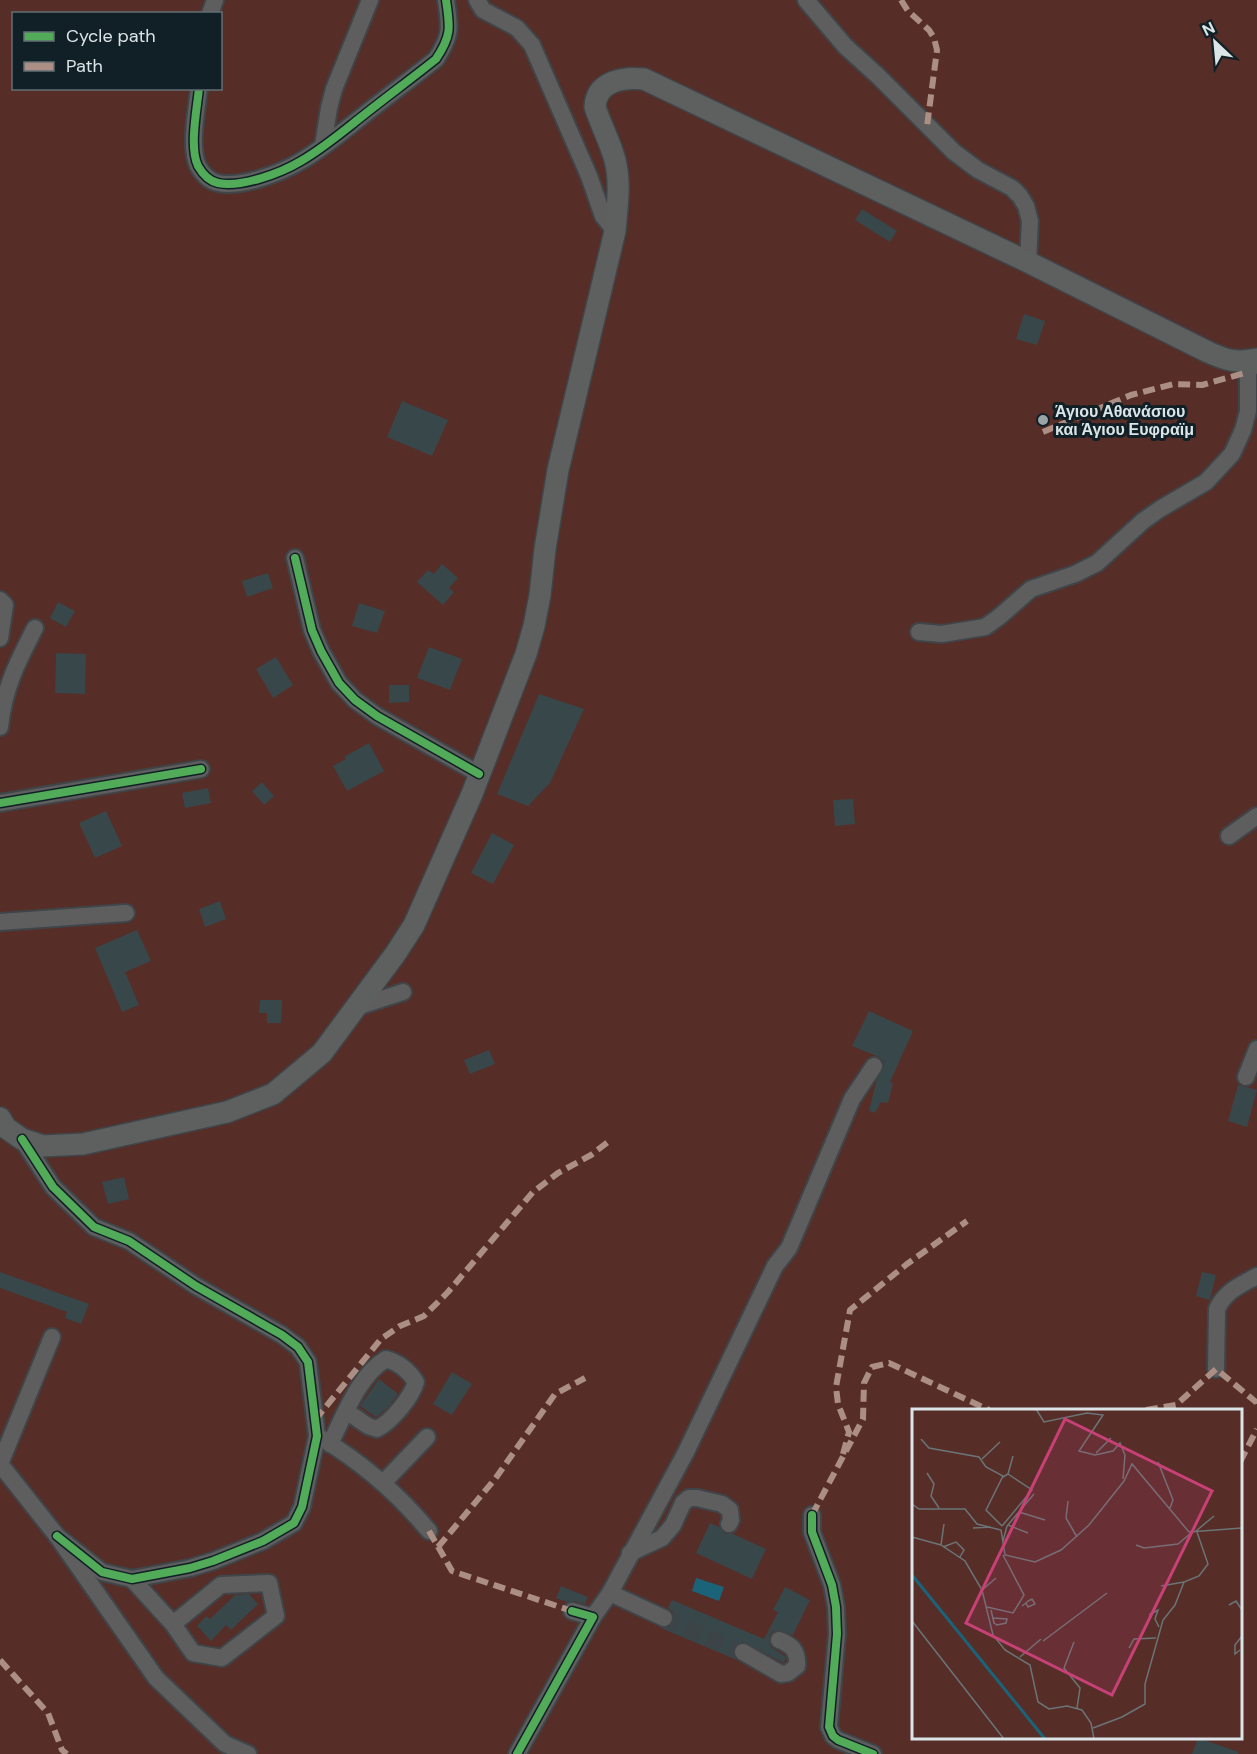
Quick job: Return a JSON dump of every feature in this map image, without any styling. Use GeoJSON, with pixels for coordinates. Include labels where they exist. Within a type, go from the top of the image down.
{"type":"FeatureCollection","features":[{"type":"Feature","properties":{"kind":"main road"},"geometry":{"type":"LineString","coordinates":[[0,1118],[6,1128],[22,1139],[43,1146],[83,1144],[227,1112],[273,1094],[322,1053],[414,925],[472,794],[526,654],[534,626],[558,470],[615,231],[619,198],[615,161],[595,107],[596,98],[602,88],[611,82],[633,78],[644,79],[1028,261],[1218,356],[1241,362],[1257,359]]}},
{"type":"Feature","properties":{"kind":"street"},"geometry":{"type":"LineString","coordinates":[[323,146],[334,89],[370,0]]}},
{"type":"Feature","properties":{"kind":"street"},"geometry":{"type":"LineString","coordinates":[[199,90],[194,144],[196,163],[201,172],[210,180],[218,183],[239,183],[262,177],[299,162],[323,146],[436,59],[446,43],[449,32],[446,0]]}},
{"type":"Feature","properties":{"kind":"street"},"geometry":{"type":"LineString","coordinates":[[477,0],[483,9],[517,28],[532,45],[603,216],[615,231]]}},
{"type":"Feature","properties":{"kind":"street"},"geometry":{"type":"LineString","coordinates":[[806,0],[845,46],[954,152],[978,170],[1012,188],[1020,196],[1030,220],[1028,261]]}},
{"type":"Feature","properties":{"kind":"street"},"geometry":{"type":"LineString","coordinates":[[919,632],[942,634],[985,627],[1031,589],[1075,574],[1097,563],[1160,508],[1206,482],[1232,454],[1243,430],[1248,411],[1248,372],[1257,359]]}},
{"type":"Feature","properties":{"kind":"street"},"geometry":{"type":"LineString","coordinates":[[296,558],[312,630],[339,683],[355,700],[377,716],[479,774]]}},
{"type":"Feature","properties":{"kind":"street"},"geometry":{"type":"LineString","coordinates":[[0,600],[5,605],[0,638]]}},
{"type":"Feature","properties":{"kind":"street"},"geometry":{"type":"LineString","coordinates":[[0,727],[2,708],[14,669],[35,628]]}},
{"type":"Feature","properties":{"kind":"street"},"geometry":{"type":"LineString","coordinates":[[0,803],[201,769]]}},
{"type":"Feature","properties":{"kind":"street"},"geometry":{"type":"LineString","coordinates":[[1229,836],[1257,816]]}},
{"type":"Feature","properties":{"kind":"street"},"geometry":{"type":"LineString","coordinates":[[0,922],[126,913]]}},
{"type":"Feature","properties":{"kind":"street"},"geometry":{"type":"LineString","coordinates":[[357,1007],[403,992]]}},
{"type":"Feature","properties":{"kind":"street"},"geometry":{"type":"LineString","coordinates":[[1246,1077],[1257,1048]]}},
{"type":"Feature","properties":{"kind":"street"},"geometry":{"type":"LineString","coordinates":[[518,1754],[686,1452],[775,1266],[789,1248],[852,1099],[874,1066]]}},
{"type":"Feature","properties":{"kind":"street"},"geometry":{"type":"LineString","coordinates":[[22,1139],[53,1187],[94,1227],[129,1241],[196,1286],[282,1335],[298,1347],[308,1362],[324,1440],[383,1483],[429,1531]]}},
{"type":"Feature","properties":{"kind":"street"},"geometry":{"type":"LineString","coordinates":[[1216,1369],[1217,1309],[1221,1301],[1233,1290],[1257,1276]]}},
{"type":"Feature","properties":{"kind":"street"},"geometry":{"type":"LineString","coordinates":[[52,1337],[0,1464],[57,1536],[156,1677],[225,1744],[248,1754]]}},
{"type":"Feature","properties":{"kind":"street"},"geometry":{"type":"LineString","coordinates":[[57,1536],[102,1572],[132,1579],[190,1568],[263,1541],[294,1523],[302,1507],[324,1440],[346,1411]]}},
{"type":"Feature","properties":{"kind":"street"},"geometry":{"type":"LineString","coordinates":[[383,1483],[427,1437]]}},
{"type":"Feature","properties":{"kind":"street"},"geometry":{"type":"LineString","coordinates":[[630,1553],[662,1538],[673,1525],[683,1503],[689,1498],[722,1504],[730,1510],[729,1524]]}},
{"type":"Feature","properties":{"kind":"street"},"geometry":{"type":"LineString","coordinates":[[812,1515],[812,1532],[832,1585],[836,1606],[837,1634],[829,1727],[833,1736],[838,1740],[873,1754]]}},
{"type":"Feature","properties":{"kind":"street"},"geometry":{"type":"LineString","coordinates":[[132,1579],[173,1624],[193,1653],[222,1658],[276,1616],[269,1583],[221,1585],[173,1624]]}},
{"type":"Feature","properties":{"kind":"street"},"geometry":{"type":"LineString","coordinates":[[609,1593],[664,1617]]}},
{"type":"Feature","properties":{"kind":"street"},"geometry":{"type":"LineString","coordinates":[[572,1611],[593,1617]]}},
{"type":"Feature","properties":{"kind":"street"},"geometry":{"type":"LineString","coordinates":[[743,1652],[781,1674],[788,1673],[797,1666],[798,1657],[791,1645],[779,1640]]}},
{"type":"Feature","properties":{"kind":"shaded area"},"geometry":{"type":"Polygon","coordinates":[[[0,0],[1257,0],[1257,1754],[0,1754],[0,0]]]}},
{"type":"Feature","properties":{"kind":"water"},"geometry":{"type":"Polygon","coordinates":[[[696,1578],[724,1587],[719,1601],[692,1591],[696,1578]]]}},
{"type":"Feature","properties":{"kind":"building"},"geometry":{"type":"Polygon","coordinates":[[[862,209],[897,231],[890,242],[855,220],[862,209]]]}},
{"type":"Feature","properties":{"kind":"building"},"geometry":{"type":"Polygon","coordinates":[[[1024,314],[1045,321],[1037,345],[1016,339],[1024,314]]]}},
{"type":"Feature","properties":{"kind":"building"},"geometry":{"type":"Polygon","coordinates":[[[402,401],[448,420],[432,456],[387,437],[402,401]]]}},
{"type":"Feature","properties":{"kind":"building"},"geometry":{"type":"Polygon","coordinates":[[[442,564],[458,578],[449,588],[454,592],[443,605],[417,582],[428,570],[434,574],[442,564]]]}},
{"type":"Feature","properties":{"kind":"building"},"geometry":{"type":"Polygon","coordinates":[[[268,573],[273,588],[247,597],[242,581],[268,573]]]}},
{"type":"Feature","properties":{"kind":"building"},"geometry":{"type":"Polygon","coordinates":[[[58,602],[75,611],[66,627],[50,618],[58,602]]]}},
{"type":"Feature","properties":{"kind":"building"},"geometry":{"type":"Polygon","coordinates":[[[359,603],[385,611],[377,633],[352,626],[359,603]]]}},
{"type":"Feature","properties":{"kind":"building"},"geometry":{"type":"Polygon","coordinates":[[[429,647],[462,659],[450,690],[417,678],[429,647]]]}},
{"type":"Feature","properties":{"kind":"building"},"geometry":{"type":"Polygon","coordinates":[[[56,653],[86,654],[85,694],[55,693],[56,653]]]}},
{"type":"Feature","properties":{"kind":"building"},"geometry":{"type":"Polygon","coordinates":[[[276,657],[293,685],[273,698],[256,669],[276,657]]]}},
{"type":"Feature","properties":{"kind":"building"},"geometry":{"type":"Polygon","coordinates":[[[389,685],[409,685],[409,702],[389,703],[389,685]]]}},
{"type":"Feature","properties":{"kind":"building"},"geometry":{"type":"Polygon","coordinates":[[[539,694],[584,709],[550,783],[528,806],[497,794],[539,694]]]}},
{"type":"Feature","properties":{"kind":"building"},"geometry":{"type":"Polygon","coordinates":[[[369,743],[384,771],[347,791],[333,766],[369,743]]]}},
{"type":"Feature","properties":{"kind":"building"},"geometry":{"type":"Polygon","coordinates":[[[262,782],[274,796],[264,805],[252,791],[262,782]]]}},
{"type":"Feature","properties":{"kind":"building"},"geometry":{"type":"Polygon","coordinates":[[[208,788],[211,803],[185,808],[182,793],[208,788]]]}},
{"type":"Feature","properties":{"kind":"building"},"geometry":{"type":"Polygon","coordinates":[[[853,799],[855,824],[835,826],[833,800],[853,799]]]}},
{"type":"Feature","properties":{"kind":"building"},"geometry":{"type":"Polygon","coordinates":[[[106,811],[122,846],[95,858],[79,823],[106,811]]]}},
{"type":"Feature","properties":{"kind":"building"},"geometry":{"type":"Polygon","coordinates":[[[492,833],[514,845],[493,884],[471,873],[492,833]]]}},
{"type":"Feature","properties":{"kind":"building"},"geometry":{"type":"Polygon","coordinates":[[[220,901],[226,919],[205,927],[199,909],[220,901]]]}},
{"type":"Feature","properties":{"kind":"building"},"geometry":{"type":"Polygon","coordinates":[[[137,930],[151,961],[125,972],[139,1005],[122,1012],[95,948],[137,930]]]}},
{"type":"Feature","properties":{"kind":"building"},"geometry":{"type":"Polygon","coordinates":[[[260,1000],[282,1000],[281,1023],[267,1023],[267,1013],[259,1013],[260,1000]]]}},
{"type":"Feature","properties":{"kind":"building"},"geometry":{"type":"Polygon","coordinates":[[[869,1011],[913,1031],[890,1082],[893,1083],[888,1103],[881,1102],[875,1113],[869,1111],[884,1062],[879,1057],[852,1046],[869,1011]]]}},
{"type":"Feature","properties":{"kind":"building"},"geometry":{"type":"Polygon","coordinates":[[[489,1050],[495,1064],[470,1074],[464,1060],[489,1050]]]}},
{"type":"Feature","properties":{"kind":"building"},"geometry":{"type":"Polygon","coordinates":[[[1238,1085],[1257,1090],[1247,1127],[1228,1121],[1238,1085]]]}},
{"type":"Feature","properties":{"kind":"building"},"geometry":{"type":"Polygon","coordinates":[[[124,1177],[129,1199],[108,1204],[102,1182],[124,1177]]]}},
{"type":"Feature","properties":{"kind":"building"},"geometry":{"type":"Polygon","coordinates":[[[0,1272],[89,1304],[81,1324],[65,1318],[67,1312],[0,1288],[0,1272]]]}},
{"type":"Feature","properties":{"kind":"building"},"geometry":{"type":"Polygon","coordinates":[[[1202,1272],[1216,1275],[1210,1300],[1196,1296],[1202,1272]]]}},
{"type":"Feature","properties":{"kind":"building"},"geometry":{"type":"Polygon","coordinates":[[[452,1372],[472,1384],[452,1415],[433,1404],[452,1372]]]}},
{"type":"Feature","properties":{"kind":"building"},"geometry":{"type":"Polygon","coordinates":[[[379,1379],[398,1394],[376,1417],[360,1406],[379,1379]]]}},
{"type":"Feature","properties":{"kind":"building"},"geometry":{"type":"Polygon","coordinates":[[[710,1523],[719,1527],[725,1534],[733,1534],[766,1549],[752,1579],[696,1553],[710,1523]]]}},
{"type":"Feature","properties":{"kind":"building"},"geometry":{"type":"Polygon","coordinates":[[[561,1586],[588,1597],[585,1604],[556,1598],[561,1586]]]}},
{"type":"Feature","properties":{"kind":"building"},"geometry":{"type":"Polygon","coordinates":[[[785,1587],[810,1600],[793,1635],[778,1630],[773,1631],[769,1636],[771,1647],[786,1657],[784,1663],[744,1642],[737,1643],[734,1647],[733,1653],[737,1660],[661,1628],[670,1627],[674,1622],[673,1612],[668,1608],[672,1600],[764,1639],[778,1612],[773,1610],[785,1587]]]}},
{"type":"Feature","properties":{"kind":"building"},"geometry":{"type":"Polygon","coordinates":[[[249,1594],[258,1604],[231,1630],[226,1625],[211,1641],[197,1626],[206,1616],[210,1619],[235,1595],[249,1594]]]}},
{"type":"Feature","properties":{"kind":"building"},"geometry":{"type":"Polygon","coordinates":[[[1198,1739],[1239,1752],[1238,1754],[1192,1754],[1198,1739]]]}},
{"type":"Feature","properties":{"kind":"tunnel"},"geometry":{"type":"LineString","coordinates":[[664,1618],[743,1652]]}},
{"type":"Feature","properties":{"kind":"marked path"},"geometry":{"type":"LineString","coordinates":[[901,0],[908,11],[929,30],[937,50],[927,126]]}},
{"type":"Feature","properties":{"kind":"marked path"},"geometry":{"type":"LineString","coordinates":[[1043,432],[1131,395],[1174,384],[1202,385],[1248,372]]}},
{"type":"Feature","properties":{"kind":"marked path"},"geometry":{"type":"LineString","coordinates":[[315,1420],[381,1339],[400,1326],[424,1316],[448,1292],[533,1192],[558,1173],[591,1155],[608,1142]]}},
{"type":"Feature","properties":{"kind":"marked path"},"geometry":{"type":"LineString","coordinates":[[843,1454],[849,1432],[838,1404],[836,1387],[850,1310],[907,1264],[967,1221]]}},
{"type":"Feature","properties":{"kind":"marked path"},"geometry":{"type":"LineString","coordinates":[[812,1515],[863,1419],[864,1383],[872,1367],[889,1363],[987,1409]]}},
{"type":"Feature","properties":{"kind":"marked path"},"geometry":{"type":"LineString","coordinates":[[1152,1409],[1176,1405],[1216,1369],[1257,1405]]}},
{"type":"Feature","properties":{"kind":"marked path"},"geometry":{"type":"LineString","coordinates":[[438,1547],[495,1479],[555,1394],[585,1378]]}},
{"type":"Feature","properties":{"kind":"marked path"},"geometry":{"type":"LineString","coordinates":[[1242,1458],[1257,1429]]}},
{"type":"Feature","properties":{"kind":"marked path"},"geometry":{"type":"LineString","coordinates":[[429,1531],[452,1571],[572,1611]]}},
{"type":"Feature","properties":{"kind":"marked path"},"geometry":{"type":"LineString","coordinates":[[0,1660],[48,1713],[62,1750],[67,1754]]}},
{"type":"Feature","properties":{"kind":"cycle path"},"geometry":{"type":"LineString","coordinates":[[199,90],[194,149],[198,166],[204,174],[215,182],[227,184],[272,175],[293,166],[324,146],[436,59],[449,31],[446,0]]}},
{"type":"Feature","properties":{"kind":"cycle path"},"geometry":{"type":"LineString","coordinates":[[295,558],[312,630],[339,683],[355,700],[377,716],[479,774]]}},
{"type":"Feature","properties":{"kind":"cycle path"},"geometry":{"type":"LineString","coordinates":[[0,803],[201,769]]}},
{"type":"Feature","properties":{"kind":"cycle path"},"geometry":{"type":"LineString","coordinates":[[22,1139],[53,1187],[94,1227],[129,1241],[196,1286],[282,1335],[298,1347],[308,1362],[317,1436],[302,1507],[294,1523],[263,1541],[213,1561],[190,1568],[132,1579],[102,1572],[57,1536]]}},
{"type":"Feature","properties":{"kind":"cycle path"},"geometry":{"type":"LineString","coordinates":[[812,1515],[812,1532],[832,1585],[836,1607],[837,1634],[829,1727],[833,1736],[838,1740],[873,1754]]}},
{"type":"Feature","properties":{"kind":"cycle path"},"geometry":{"type":"LineString","coordinates":[[517,1754],[593,1617],[572,1611]]}},
{"type":"Feature","properties":{"kind":"place","name":"Άγιου Αθανάσιου και Άγιου Ευφραϊμ"},"geometry":{"type":"Point","coordinates":[1043,420]}}]}
